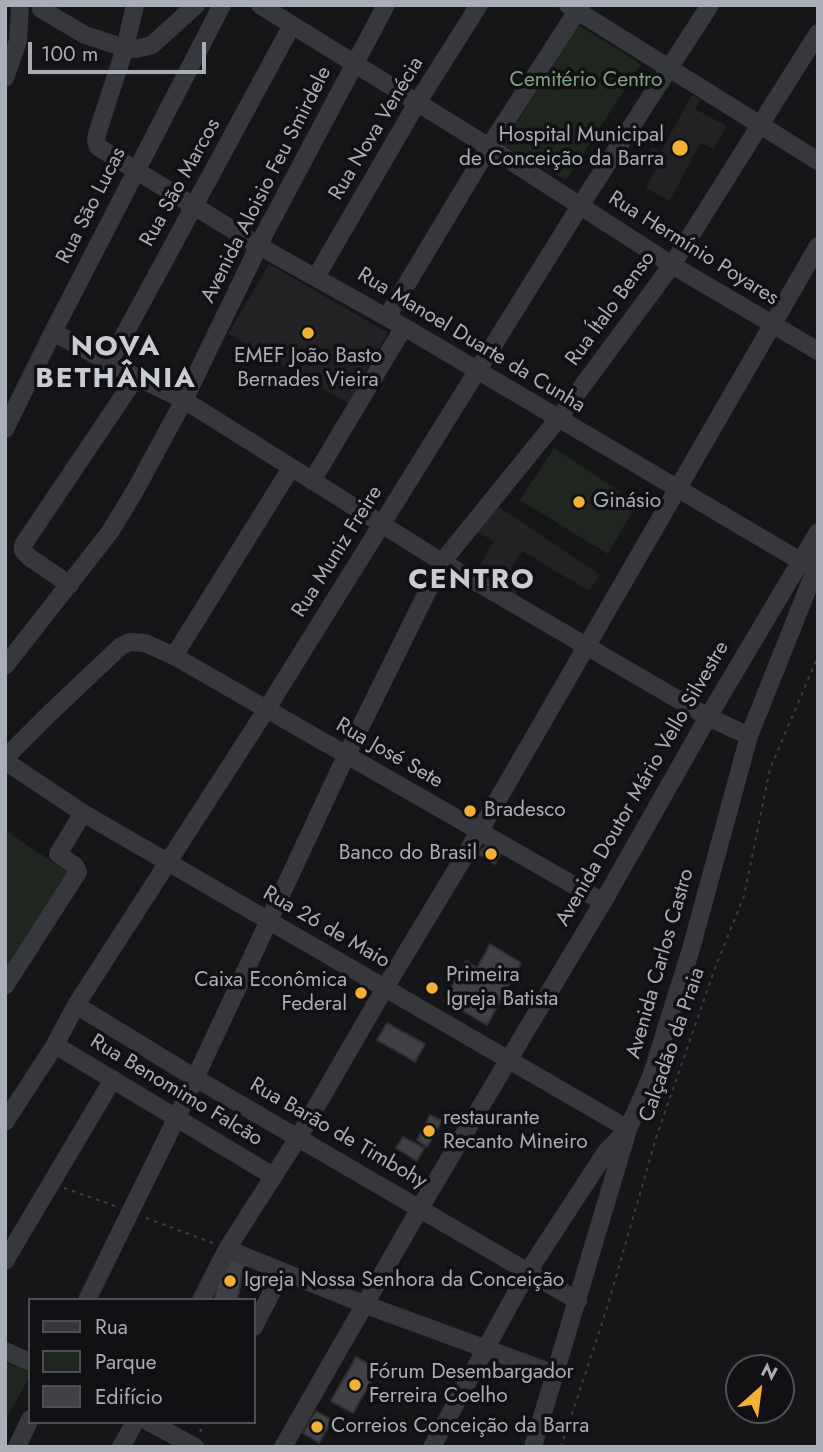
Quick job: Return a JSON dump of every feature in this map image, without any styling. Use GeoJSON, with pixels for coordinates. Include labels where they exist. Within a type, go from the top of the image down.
{"type":"FeatureCollection","features":[{"type":"Feature","properties":{"kind":"street"},"geometry":{"type":"LineString","coordinates":[[125,48],[135,5]]}},
{"type":"Feature","properties":{"kind":"street"},"geometry":{"type":"LineString","coordinates":[[5,78],[18,41],[16,9],[43,7],[85,35],[135,49],[152,45],[196,5]]}},
{"type":"Feature","properties":{"kind":"street","name":"Rua São Lucas"},"geometry":{"type":"LineString","coordinates":[[5,429],[222,5]]}},
{"type":"Feature","properties":{"kind":"street","name":"Rua Hermínio Poyares"},"geometry":{"type":"LineString","coordinates":[[260,5],[356,63],[672,265],[818,351]]}},
{"type":"Feature","properties":{"kind":"street","name":"Avenida Aloisio Feu Smirdele"},"geometry":{"type":"LineString","coordinates":[[5,666],[110,532],[136,489],[184,400],[259,246],[386,5]]}},
{"type":"Feature","properties":{"kind":"street","name":"Rua Nova Venécia"},"geometry":{"type":"LineString","coordinates":[[316,277],[417,103],[479,5]]}},
{"type":"Feature","properties":{"kind":"street","name":"Rua Muniz Freire"},"geometry":{"type":"LineString","coordinates":[[5,1122],[55,1045],[76,1005],[479,371],[580,206],[710,5]]}},
{"type":"Feature","properties":{"kind":"street"},"geometry":{"type":"LineString","coordinates":[[387,317],[575,7],[818,161]]}},
{"type":"Feature","properties":{"kind":"street","name":"Rua São Marcos"},"geometry":{"type":"LineString","coordinates":[[109,363],[292,25]]}},
{"type":"Feature","properties":{"kind":"street","name":"Rua Ítalo Benso"},"geometry":{"type":"LineString","coordinates":[[88,1298],[177,1117],[346,756],[442,562],[558,419],[672,265],[818,33]]}},
{"type":"Feature","properties":{"kind":"street","name":"Rua Manoel Duarte da Cunha"},"geometry":{"type":"LineString","coordinates":[[125,48],[97,134],[98,147],[259,246],[387,317],[811,565]]}},
{"type":"Feature","properties":{"kind":"street"},"geometry":{"type":"LineString","coordinates":[[202,1298],[227,1249],[298,1138],[479,832],[818,246]]}},
{"type":"Feature","properties":{"kind":"street"},"geometry":{"type":"LineString","coordinates":[[312,481],[404,327]]}},
{"type":"Feature","properties":{"kind":"street"},"geometry":{"type":"LineString","coordinates":[[53,332],[184,400],[442,562],[708,716],[749,736]]}},
{"type":"Feature","properties":{"kind":"street"},"geometry":{"type":"LineString","coordinates":[[70,585],[29,557],[23,551],[23,545],[136,377]]}},
{"type":"Feature","properties":{"kind":"street"},"geometry":{"type":"LineString","coordinates":[[174,656],[291,468]]}},
{"type":"Feature","properties":{"kind":"street","name":"Avenida Doutor Mário Vello Silvestre"},"geometry":{"type":"LineString","coordinates":[[283,1447],[420,1208],[603,902],[708,716],[811,565],[818,532]]}},
{"type":"Feature","properties":{"kind":"street","name":"Avenida Carlos Castro"},"geometry":{"type":"LineString","coordinates":[[432,1447],[527,1273],[606,1152],[628,1129],[660,1052],[749,736],[811,565]]}},
{"type":"Feature","properties":{"kind":"street","name":"Rua José Sete"},"geometry":{"type":"LineString","coordinates":[[5,759],[121,646],[137,642],[174,656],[603,902]]}},
{"type":"Feature","properties":{"kind":"street","name":"Rua 26 de Maio"},"geometry":{"type":"LineString","coordinates":[[5,759],[83,813],[628,1129]]}},
{"type":"Feature","properties":{"kind":"street"},"geometry":{"type":"LineString","coordinates":[[5,986],[78,872],[75,866],[58,854],[83,813]]}},
{"type":"Feature","properties":{"kind":"street","name":"Rua Barão de Timbohy"},"geometry":{"type":"LineString","coordinates":[[76,1005],[195,1078],[578,1301]]}},
{"type":"Feature","properties":{"kind":"street","name":"Rua Benomimo Falcão"},"geometry":{"type":"LineString","coordinates":[[55,1045],[273,1175]]}},
{"type":"Feature","properties":{"kind":"street"},"geometry":{"type":"LineString","coordinates":[[5,1261],[113,1079]]}},
{"type":"Feature","properties":{"kind":"street"},"geometry":{"type":"LineString","coordinates":[[533,1447],[628,1129]]}},
{"type":"Feature","properties":{"kind":"street"},"geometry":{"type":"LineString","coordinates":[[227,1249],[366,1305],[555,1374]]}},
{"type":"Feature","properties":{"kind":"street"},"geometry":{"type":"LineString","coordinates":[[256,1322],[282,1272]]}},
{"type":"Feature","properties":{"kind":"street"},"geometry":{"type":"LineString","coordinates":[[5,1351],[28,1361]]}},
{"type":"Feature","properties":{"kind":"street"},"geometry":{"type":"LineString","coordinates":[[17,1447],[28,1423]]}},
{"type":"Feature","properties":{"kind":"street"},"geometry":{"type":"LineString","coordinates":[[121,1447],[134,1424]]}},
{"type":"Feature","properties":{"kind":"street"},"geometry":{"type":"LineString","coordinates":[[153,1424],[195,1447]]}},
{"type":"Feature","properties":{"kind":"path","name":"Calçadão da Praia"},"geometry":{"type":"LineString","coordinates":[[561,1447],[607,1308],[656,1138],[715,968],[744,895],[770,769],[818,656]]}},
{"type":"Feature","properties":{"kind":"shaded area","name":"Hospital Municipal de Conceição da Barra"},"geometry":{"type":"Polygon","coordinates":[[[692,95],[700,99],[695,109],[727,126],[713,149],[701,143],[669,201],[646,188],[656,169],[644,162],[652,147],[661,151],[692,95]]]}},
{"type":"Feature","properties":{"kind":"shaded area","name":"EMEF João Basto Bernades Vieira"},"geometry":{"type":"Polygon","coordinates":[[[269,264],[388,333],[348,403],[228,334],[269,264]]]}},
{"type":"Feature","properties":{"kind":"shaded area"},"geometry":{"type":"Polygon","coordinates":[[[492,502],[600,575],[589,591],[522,551],[511,568],[526,578],[515,596],[476,571],[494,542],[474,529],[492,502]]]}},
{"type":"Feature","properties":{"kind":"green space","name":"Cemitério Centro"},"geometry":{"type":"Polygon","coordinates":[[[577,24],[641,64],[566,180],[503,145],[577,24]]]}},
{"type":"Feature","properties":{"kind":"green space","name":"Ginásio"},"geometry":{"type":"Polygon","coordinates":[[[554,448],[637,503],[608,554],[520,500],[554,448]]]}},
{"type":"Feature","properties":{"kind":"green space"},"geometry":{"type":"Polygon","coordinates":[[[5,830],[70,874],[5,976],[5,830]]]}},
{"type":"Feature","properties":{"kind":"green space"},"geometry":{"type":"Polygon","coordinates":[[[5,1362],[28,1371],[28,1380],[5,1421],[5,1362]]]}},
{"type":"Feature","properties":{"kind":"building","name":"Banco do Brasil"},"geometry":{"type":"Polygon","coordinates":[[[487,845],[496,851],[492,857],[481,850],[487,845]]]}},
{"type":"Feature","properties":{"kind":"building"},"geometry":{"type":"Polygon","coordinates":[[[481,850],[492,857],[496,851],[501,853],[495,864],[478,854],[481,850]]]}},
{"type":"Feature","properties":{"kind":"building"},"geometry":{"type":"Polygon","coordinates":[[[490,944],[521,963],[487,1025],[444,1000],[466,961],[477,968],[490,944]]]}},
{"type":"Feature","properties":{"kind":"building"},"geometry":{"type":"Polygon","coordinates":[[[387,1023],[425,1044],[415,1062],[377,1040],[387,1023]]]}},
{"type":"Feature","properties":{"kind":"building","name":"restaurante Recanto Mineiro"},"geometry":{"type":"Polygon","coordinates":[[[430,1115],[442,1121],[427,1147],[417,1140],[430,1115]]]}},
{"type":"Feature","properties":{"kind":"building"},"geometry":{"type":"Polygon","coordinates":[[[403,1137],[424,1148],[417,1161],[396,1148],[403,1137]]]}},
{"type":"Feature","properties":{"kind":"building","name":"Igreja Nossa Senhora da Conceição"},"geometry":{"type":"Polygon","coordinates":[[[223,1258],[245,1263],[237,1298],[214,1298],[223,1258]]]}},
{"type":"Feature","properties":{"kind":"building","name":"Fórum Desembargador Ferreira Coelho"},"geometry":{"type":"Polygon","coordinates":[[[356,1357],[378,1369],[353,1413],[331,1401],[356,1357]]]}},
{"type":"Feature","properties":{"kind":"building","name":"Correios Conceição da Barra"},"geometry":{"type":"Polygon","coordinates":[[[316,1411],[332,1420],[319,1443],[303,1433],[316,1411]]]}},
{"type":"Feature","properties":{"kind":"place","name":"Hospital Municipal de Conceição da Barra"},"geometry":{"type":"Point","coordinates":[680,148]}},
{"type":"Feature","properties":{"kind":"place","name":"EMEF João Basto Bernades Vieira"},"geometry":{"type":"Point","coordinates":[308,333]}},
{"type":"Feature","properties":{"kind":"place","name":"Ginásio"},"geometry":{"type":"Point","coordinates":[579,502]}},
{"type":"Feature","properties":{"kind":"place","name":"Bradesco"},"geometry":{"type":"Point","coordinates":[470,811]}},
{"type":"Feature","properties":{"kind":"place","name":"Banco do Brasil"},"geometry":{"type":"Point","coordinates":[491,854]}},
{"type":"Feature","properties":{"kind":"place","name":"Primeira Igreja Batista"},"geometry":{"type":"Point","coordinates":[432,988]}},
{"type":"Feature","properties":{"kind":"place","name":"Caixa Econômica Federal"},"geometry":{"type":"Point","coordinates":[361,993]}},
{"type":"Feature","properties":{"kind":"place","name":"restaurante Recanto Mineiro"},"geometry":{"type":"Point","coordinates":[429,1131]}},
{"type":"Feature","properties":{"kind":"place","name":"Igreja Nossa Senhora da Conceição"},"geometry":{"type":"Point","coordinates":[230,1281]}},
{"type":"Feature","properties":{"kind":"place","name":"Fórum Desembargador Ferreira Coelho"},"geometry":{"type":"Point","coordinates":[355,1385]}},
{"type":"Feature","properties":{"kind":"place","name":"Correios Conceição da Barra"},"geometry":{"type":"Point","coordinates":[317,1427]}},
{"type":"Feature","properties":{"kind":"district","name":"NOVA BETHÂNIA"},"geometry":{"type":"Point","coordinates":[116,364]}},
{"type":"Feature","properties":{"kind":"district","name":"CENTRO"},"geometry":{"type":"Point","coordinates":[472,581]}}]}
